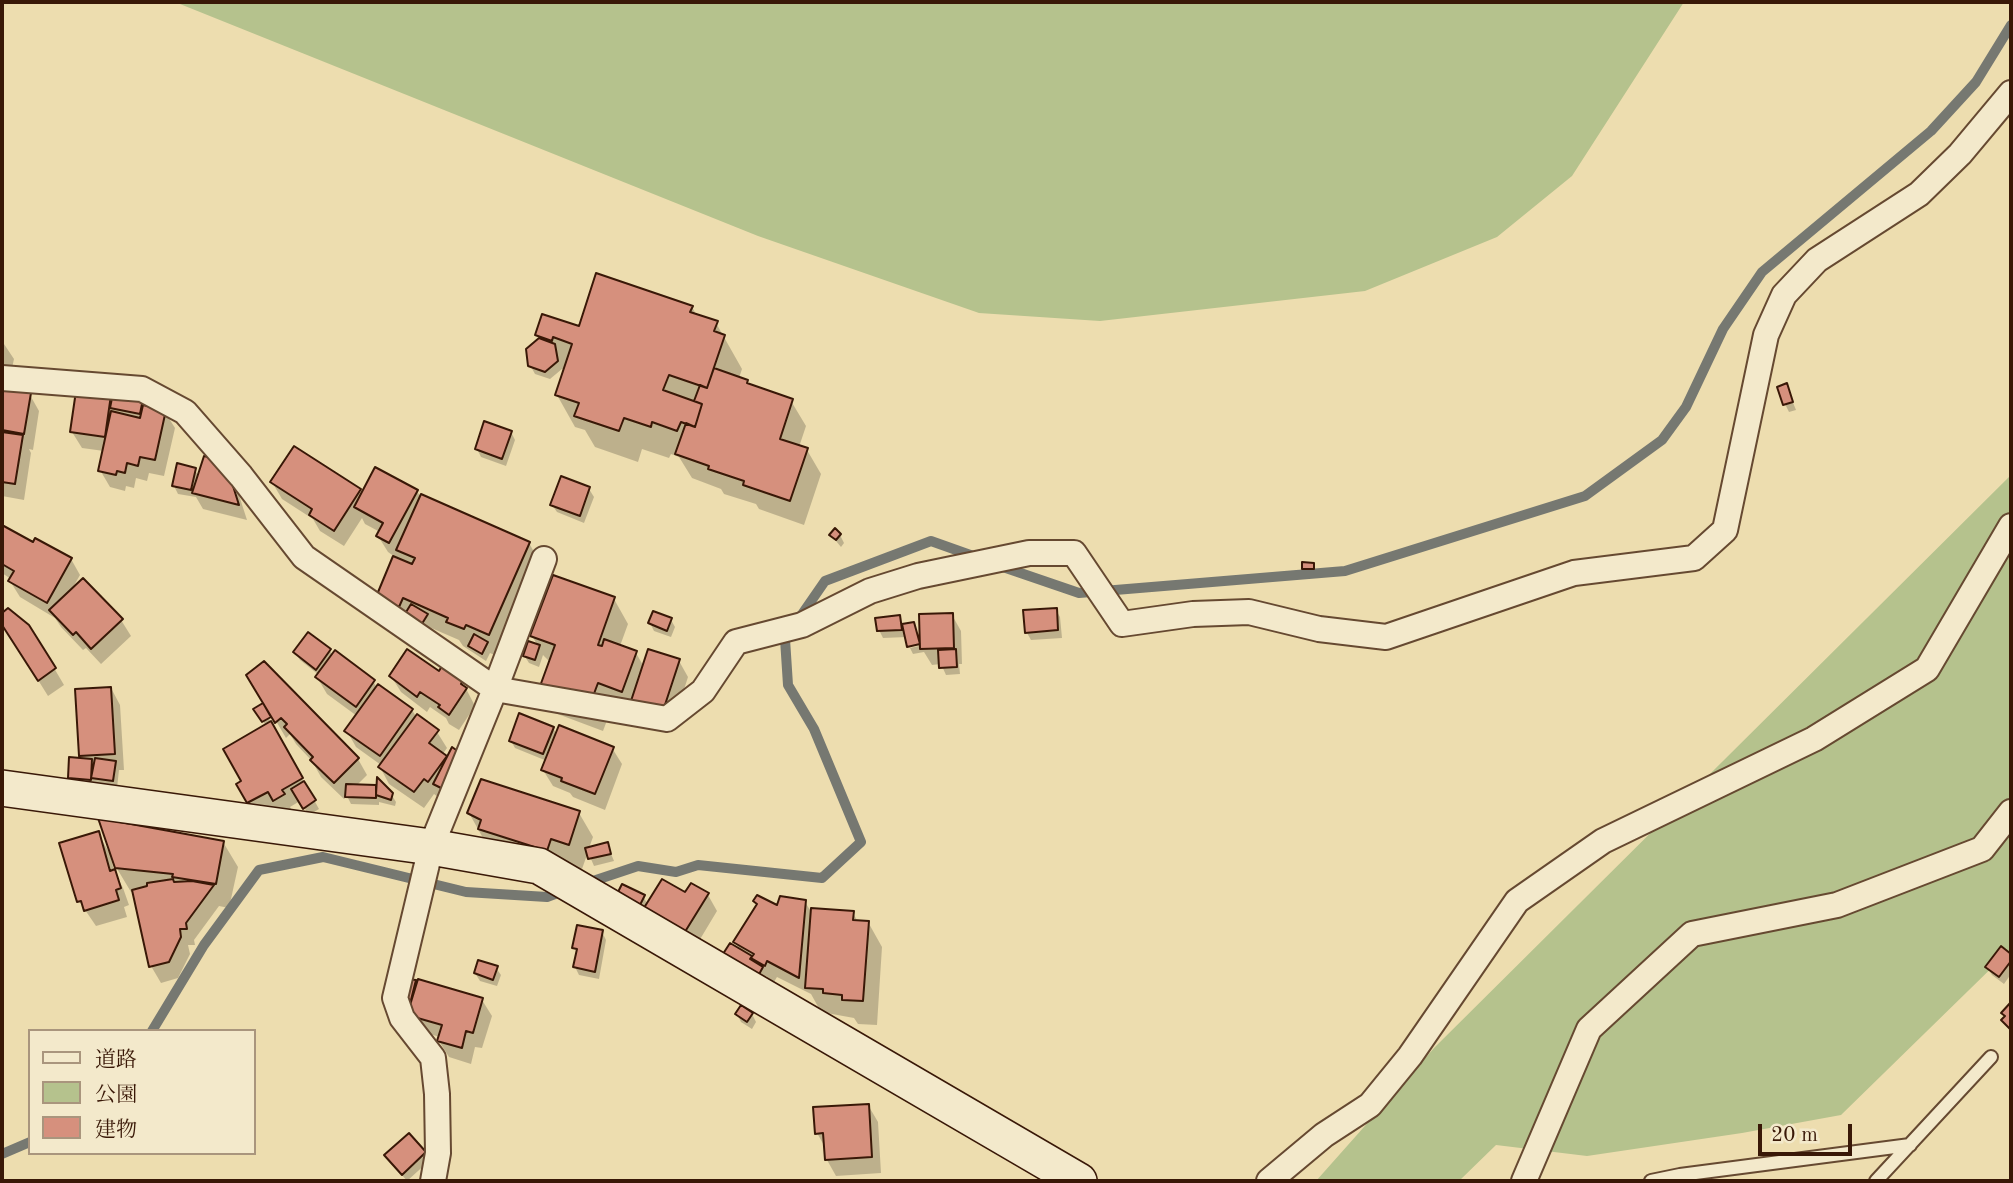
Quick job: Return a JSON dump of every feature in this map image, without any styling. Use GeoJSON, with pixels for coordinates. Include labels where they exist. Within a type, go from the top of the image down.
{"type":"FeatureCollection","features":[{"type":"Feature","properties":{"kind":"street"},"geometry":{"type":"LineString","coordinates":[[2,378],[142,389],[185,412],[241,476],[304,557],[495,690],[667,719],[703,691],[736,642],[802,625],[870,591],[918,576],[1029,553],[1074,552],[1122,624],[1193,614],[1249,612],[1319,629],[1386,637],[1574,573],[1694,558],[1725,530],[1766,335],[1784,295],[1817,260],[1919,194],[1960,154],[2011,93]]}},
{"type":"Feature","properties":{"kind":"street"},"geometry":{"type":"LineString","coordinates":[[1269,1181],[1324,1135],[1370,1105],[1410,1056],[1517,901],[1602,841],[1814,739],[1927,668],[2011,526]]}},
{"type":"Feature","properties":{"kind":"street"},"geometry":{"type":"LineString","coordinates":[[433,1181],[438,1153],[438,1094],[433,1058],[402,1018],[395,998],[431,847],[495,690],[544,559]]}},
{"type":"Feature","properties":{"kind":"street"},"geometry":{"type":"LineString","coordinates":[[2,788],[431,847],[539,866],[1079,1181]]}},
{"type":"Feature","properties":{"kind":"street"},"geometry":{"type":"LineString","coordinates":[[1524,1181],[1589,1029],[1692,934],[1838,905],[1982,849],[2011,812]]}},
{"type":"Feature","properties":{"kind":"lane"},"geometry":{"type":"LineString","coordinates":[[1876,1181],[1991,1057]]}},
{"type":"Feature","properties":{"kind":"lane"},"geometry":{"type":"LineString","coordinates":[[1651,1181],[1680,1174],[1910,1145]]}},
{"type":"Feature","properties":{"kind":"green space"},"geometry":{"type":"Polygon","coordinates":[[[175,2],[1684,2],[1572,176],[1497,237],[1365,291],[1100,321],[979,313],[758,236],[175,2]]]}},
{"type":"Feature","properties":{"kind":"green space"},"geometry":{"type":"Polygon","coordinates":[[[2011,475],[2011,949],[1841,1115],[1587,1156],[1496,1145],[1459,1181],[1316,1181],[1435,1047],[2011,475]]]}},
{"type":"Feature","properties":{"kind":"building"},"geometry":{"type":"Polygon","coordinates":[[[596,273],[693,306],[690,312],[718,321],[714,331],[725,335],[707,388],[669,375],[663,390],[702,404],[695,427],[681,422],[677,431],[652,422],[651,427],[624,418],[619,431],[574,416],[579,403],[555,395],[572,344],[553,337],[552,341],[535,335],[542,314],[579,326],[596,273]]]}},
{"type":"Feature","properties":{"kind":"building"},"geometry":{"type":"Polygon","coordinates":[[[539,338],[555,344],[558,361],[545,372],[528,366],[526,349],[539,338]]]}},
{"type":"Feature","properties":{"kind":"building"},"geometry":{"type":"Polygon","coordinates":[[[714,368],[793,399],[780,439],[808,448],[790,501],[743,485],[744,481],[675,454],[686,423],[695,427],[702,404],[694,401],[700,385],[707,388],[714,368]]]}},
{"type":"Feature","properties":{"kind":"building"},"geometry":{"type":"Polygon","coordinates":[[[1787,383],[1793,402],[1783,405],[1777,387],[1787,383]]]}},
{"type":"Feature","properties":{"kind":"building"},"geometry":{"type":"Polygon","coordinates":[[[2,388],[31,393],[24,434],[2,430],[2,388]]]}},
{"type":"Feature","properties":{"kind":"building"},"geometry":{"type":"Polygon","coordinates":[[[76,391],[111,395],[105,437],[70,432],[76,391]]]}},
{"type":"Feature","properties":{"kind":"building"},"geometry":{"type":"Polygon","coordinates":[[[113,393],[143,399],[140,414],[110,408],[113,393]]]}},
{"type":"Feature","properties":{"kind":"building"},"geometry":{"type":"Polygon","coordinates":[[[143,405],[166,410],[155,460],[140,457],[138,466],[127,463],[125,473],[117,471],[116,475],[98,471],[111,411],[140,418],[143,405]]]}},
{"type":"Feature","properties":{"kind":"building"},"geometry":{"type":"Polygon","coordinates":[[[484,421],[512,431],[502,459],[475,449],[484,421]]]}},
{"type":"Feature","properties":{"kind":"building"},"geometry":{"type":"Polygon","coordinates":[[[2,432],[23,435],[15,484],[2,482],[2,432]]]}},
{"type":"Feature","properties":{"kind":"building"},"geometry":{"type":"Polygon","coordinates":[[[294,446],[361,489],[334,531],[309,515],[312,509],[270,482],[294,446]]]}},
{"type":"Feature","properties":{"kind":"building"},"geometry":{"type":"Polygon","coordinates":[[[204,456],[216,459],[228,470],[239,505],[192,493],[204,456]]]}},
{"type":"Feature","properties":{"kind":"building"},"geometry":{"type":"Polygon","coordinates":[[[177,463],[196,468],[191,490],[172,486],[177,463]]]}},
{"type":"Feature","properties":{"kind":"building"},"geometry":{"type":"Polygon","coordinates":[[[375,467],[418,490],[389,543],[376,536],[383,523],[354,507],[375,467]]]}},
{"type":"Feature","properties":{"kind":"building"},"geometry":{"type":"Polygon","coordinates":[[[561,476],[590,487],[580,516],[550,505],[561,476]]]}},
{"type":"Feature","properties":{"kind":"building"},"geometry":{"type":"Polygon","coordinates":[[[421,494],[530,542],[489,635],[466,625],[464,629],[446,622],[448,618],[403,598],[399,607],[376,597],[393,556],[412,564],[415,558],[396,550],[421,494]]]}},
{"type":"Feature","properties":{"kind":"building"},"geometry":{"type":"Polygon","coordinates":[[[2,525],[33,542],[35,538],[72,558],[47,603],[8,581],[14,571],[2,564],[2,525]]]}},
{"type":"Feature","properties":{"kind":"building"},"geometry":{"type":"Polygon","coordinates":[[[835,528],[841,534],[836,540],[829,535],[835,528]]]}},
{"type":"Feature","properties":{"kind":"building"},"geometry":{"type":"Polygon","coordinates":[[[1302,562],[1314,563],[1314,569],[1302,569],[1302,562]]]}},
{"type":"Feature","properties":{"kind":"building"},"geometry":{"type":"Polygon","coordinates":[[[553,575],[615,597],[598,645],[602,646],[604,639],[637,651],[622,692],[598,683],[589,707],[539,689],[555,645],[530,636],[553,575]]]}},
{"type":"Feature","properties":{"kind":"building"},"geometry":{"type":"Polygon","coordinates":[[[83,578],[123,619],[91,649],[76,632],[73,635],[49,610],[83,578]]]}},
{"type":"Feature","properties":{"kind":"building"},"geometry":{"type":"Polygon","coordinates":[[[411,604],[428,614],[420,627],[403,617],[411,604]]]}},
{"type":"Feature","properties":{"kind":"building"},"geometry":{"type":"Polygon","coordinates":[[[8,608],[29,625],[56,668],[38,681],[2,625],[2,613],[8,608]]]}},
{"type":"Feature","properties":{"kind":"building"},"geometry":{"type":"Polygon","coordinates":[[[1057,608],[1058,630],[1025,633],[1023,610],[1057,608]]]}},
{"type":"Feature","properties":{"kind":"building"},"geometry":{"type":"Polygon","coordinates":[[[653,611],[672,618],[667,631],[648,623],[653,611]]]}},
{"type":"Feature","properties":{"kind":"building"},"geometry":{"type":"Polygon","coordinates":[[[953,613],[954,648],[920,649],[919,614],[953,613]]]}},
{"type":"Feature","properties":{"kind":"building"},"geometry":{"type":"Polygon","coordinates":[[[900,615],[902,630],[877,631],[875,618],[900,615]]]}},
{"type":"Feature","properties":{"kind":"building"},"geometry":{"type":"Polygon","coordinates":[[[914,622],[920,644],[907,647],[902,624],[914,622]]]}},
{"type":"Feature","properties":{"kind":"building"},"geometry":{"type":"Polygon","coordinates":[[[308,632],[331,649],[316,670],[293,652],[308,632]]]}},
{"type":"Feature","properties":{"kind":"building"},"geometry":{"type":"Polygon","coordinates":[[[474,634],[488,642],[482,654],[468,646],[474,634]]]}},
{"type":"Feature","properties":{"kind":"building"},"geometry":{"type":"Polygon","coordinates":[[[528,641],[540,645],[535,660],[523,656],[528,641]]]}},
{"type":"Feature","properties":{"kind":"building"},"geometry":{"type":"Polygon","coordinates":[[[407,649],[439,671],[442,666],[463,680],[461,684],[467,688],[449,715],[438,707],[440,705],[420,692],[417,697],[389,676],[407,649]]]}},
{"type":"Feature","properties":{"kind":"building"},"geometry":{"type":"Polygon","coordinates":[[[648,649],[680,659],[662,714],[630,704],[648,649]]]}},
{"type":"Feature","properties":{"kind":"building"},"geometry":{"type":"Polygon","coordinates":[[[956,649],[957,667],[939,668],[938,650],[956,649]]]}},
{"type":"Feature","properties":{"kind":"building"},"geometry":{"type":"Polygon","coordinates":[[[335,650],[375,680],[356,707],[315,677],[335,650]]]}},
{"type":"Feature","properties":{"kind":"building"},"geometry":{"type":"Polygon","coordinates":[[[264,661],[359,758],[334,783],[310,760],[313,757],[284,727],[287,724],[281,718],[275,723],[246,675],[264,661]]]}},
{"type":"Feature","properties":{"kind":"building"},"geometry":{"type":"Polygon","coordinates":[[[378,684],[413,709],[380,756],[344,731],[378,684]]]}},
{"type":"Feature","properties":{"kind":"building"},"geometry":{"type":"Polygon","coordinates":[[[111,687],[115,754],[79,756],[75,689],[111,687]]]}},
{"type":"Feature","properties":{"kind":"building"},"geometry":{"type":"Polygon","coordinates":[[[263,703],[271,717],[262,722],[253,709],[263,703]]]}},
{"type":"Feature","properties":{"kind":"building"},"geometry":{"type":"Polygon","coordinates":[[[519,713],[554,727],[543,754],[509,741],[519,713]]]}},
{"type":"Feature","properties":{"kind":"building"},"geometry":{"type":"Polygon","coordinates":[[[417,714],[439,730],[429,743],[447,756],[428,782],[424,779],[414,792],[378,767],[417,714]]]}},
{"type":"Feature","properties":{"kind":"building"},"geometry":{"type":"Polygon","coordinates":[[[271,721],[303,778],[282,790],[285,794],[273,801],[268,792],[247,803],[236,784],[241,781],[223,749],[271,721]]]}},
{"type":"Feature","properties":{"kind":"building"},"geometry":{"type":"Polygon","coordinates":[[[559,725],[614,747],[595,794],[541,770],[559,725]]]}},
{"type":"Feature","properties":{"kind":"building"},"geometry":{"type":"Polygon","coordinates":[[[452,747],[459,752],[443,789],[433,784],[452,747]]]}},
{"type":"Feature","properties":{"kind":"building"},"geometry":{"type":"Polygon","coordinates":[[[69,757],[92,759],[91,780],[68,778],[69,757]]]}},
{"type":"Feature","properties":{"kind":"building"},"geometry":{"type":"Polygon","coordinates":[[[95,758],[116,761],[113,781],[91,778],[95,758]]]}},
{"type":"Feature","properties":{"kind":"building"},"geometry":{"type":"Polygon","coordinates":[[[377,777],[393,793],[391,800],[376,795],[377,777]]]}},
{"type":"Feature","properties":{"kind":"building"},"geometry":{"type":"Polygon","coordinates":[[[481,779],[580,811],[569,845],[551,839],[547,851],[478,829],[481,820],[467,813],[481,779]]]}},
{"type":"Feature","properties":{"kind":"building"},"geometry":{"type":"Polygon","coordinates":[[[304,781],[316,800],[303,809],[291,789],[304,781]]]}},
{"type":"Feature","properties":{"kind":"building"},"geometry":{"type":"Polygon","coordinates":[[[346,784],[376,785],[376,798],[345,797],[346,784]]]}},
{"type":"Feature","properties":{"kind":"building"},"geometry":{"type":"Polygon","coordinates":[[[98,818],[224,841],[216,884],[172,877],[173,874],[115,868],[98,818]]]}},
{"type":"Feature","properties":{"kind":"building"},"geometry":{"type":"Polygon","coordinates":[[[99,831],[110,871],[115,869],[121,888],[116,890],[119,900],[84,911],[81,901],[77,902],[59,843],[99,831]]]}},
{"type":"Feature","properties":{"kind":"building"},"geometry":{"type":"Polygon","coordinates":[[[608,842],[611,854],[588,859],[585,848],[608,842]]]}},
{"type":"Feature","properties":{"kind":"building"},"geometry":{"type":"Polygon","coordinates":[[[173,879],[174,882],[192,881],[214,885],[186,923],[187,929],[180,929],[181,937],[169,962],[149,967],[132,890],[147,886],[147,883],[173,879]]]}},
{"type":"Feature","properties":{"kind":"building"},"geometry":{"type":"Polygon","coordinates":[[[662,879],[685,892],[691,883],[709,893],[683,935],[642,911],[662,879]]]}},
{"type":"Feature","properties":{"kind":"building"},"geometry":{"type":"Polygon","coordinates":[[[622,884],[645,895],[637,911],[614,900],[622,884]]]}},
{"type":"Feature","properties":{"kind":"building"},"geometry":{"type":"Polygon","coordinates":[[[757,895],[777,905],[780,896],[806,900],[799,978],[767,961],[765,966],[751,958],[754,954],[733,942],[757,904],[753,901],[757,895]]]}},
{"type":"Feature","properties":{"kind":"building"},"geometry":{"type":"Polygon","coordinates":[[[811,908],[854,911],[853,920],[869,921],[863,1001],[842,1000],[842,995],[823,993],[823,989],[805,988],[811,908]]]}},
{"type":"Feature","properties":{"kind":"building"},"geometry":{"type":"Polygon","coordinates":[[[577,925],[603,930],[595,972],[573,967],[577,949],[572,948],[577,925]]]}},
{"type":"Feature","properties":{"kind":"building"},"geometry":{"type":"Polygon","coordinates":[[[730,943],[752,956],[750,959],[763,967],[757,978],[721,957],[730,943]]]}},
{"type":"Feature","properties":{"kind":"building"},"geometry":{"type":"Polygon","coordinates":[[[2001,946],[2011,954],[2011,961],[1999,977],[1985,967],[2001,946]]]}},
{"type":"Feature","properties":{"kind":"building"},"geometry":{"type":"Polygon","coordinates":[[[478,960],[498,966],[493,980],[474,973],[478,960]]]}},
{"type":"Feature","properties":{"kind":"building"},"geometry":{"type":"Polygon","coordinates":[[[405,979],[416,980],[409,1008],[405,979]]]}},
{"type":"Feature","properties":{"kind":"building"},"geometry":{"type":"Polygon","coordinates":[[[418,979],[483,998],[473,1033],[466,1031],[462,1048],[437,1041],[442,1025],[407,1015],[418,979]]]}},
{"type":"Feature","properties":{"kind":"building"},"geometry":{"type":"Polygon","coordinates":[[[2011,1002],[2011,1030],[2001,1020],[2005,1016],[2001,1013],[2011,1002]]]}},
{"type":"Feature","properties":{"kind":"building"},"geometry":{"type":"Polygon","coordinates":[[[741,1005],[753,1013],[747,1022],[735,1014],[741,1005]]]}},
{"type":"Feature","properties":{"kind":"building"},"geometry":{"type":"Polygon","coordinates":[[[869,1104],[872,1157],[825,1160],[823,1133],[815,1134],[813,1107],[869,1104]]]}},
{"type":"Feature","properties":{"kind":"building"},"geometry":{"type":"Polygon","coordinates":[[[409,1133],[426,1152],[402,1175],[384,1155],[409,1133]]]}},
{"type":"Feature","properties":{"kind":"waterway"},"geometry":{"type":"LineString","coordinates":[[1000,566],[1079,593],[1345,571],[1585,496],[1662,440],[1686,407],[1723,329],[1762,272],[1931,131],[1976,82],[2011,25]]}},
{"type":"Feature","properties":{"kind":"waterway"},"geometry":{"type":"LineString","coordinates":[[798,620],[825,581],[931,541],[976,557]]}},
{"type":"Feature","properties":{"kind":"waterway"},"geometry":{"type":"LineString","coordinates":[[587,883],[638,866],[676,872],[698,865],[822,878],[861,842],[814,729],[788,685],[785,639],[789,633]]}},
{"type":"Feature","properties":{"kind":"waterway"},"geometry":{"type":"LineString","coordinates":[[153,1029],[204,945],[259,870],[323,857],[466,892],[547,897],[563,891]]}},
{"type":"Feature","properties":{"kind":"waterway"},"geometry":{"type":"LineString","coordinates":[[2,1154],[28,1143]]}}]}
